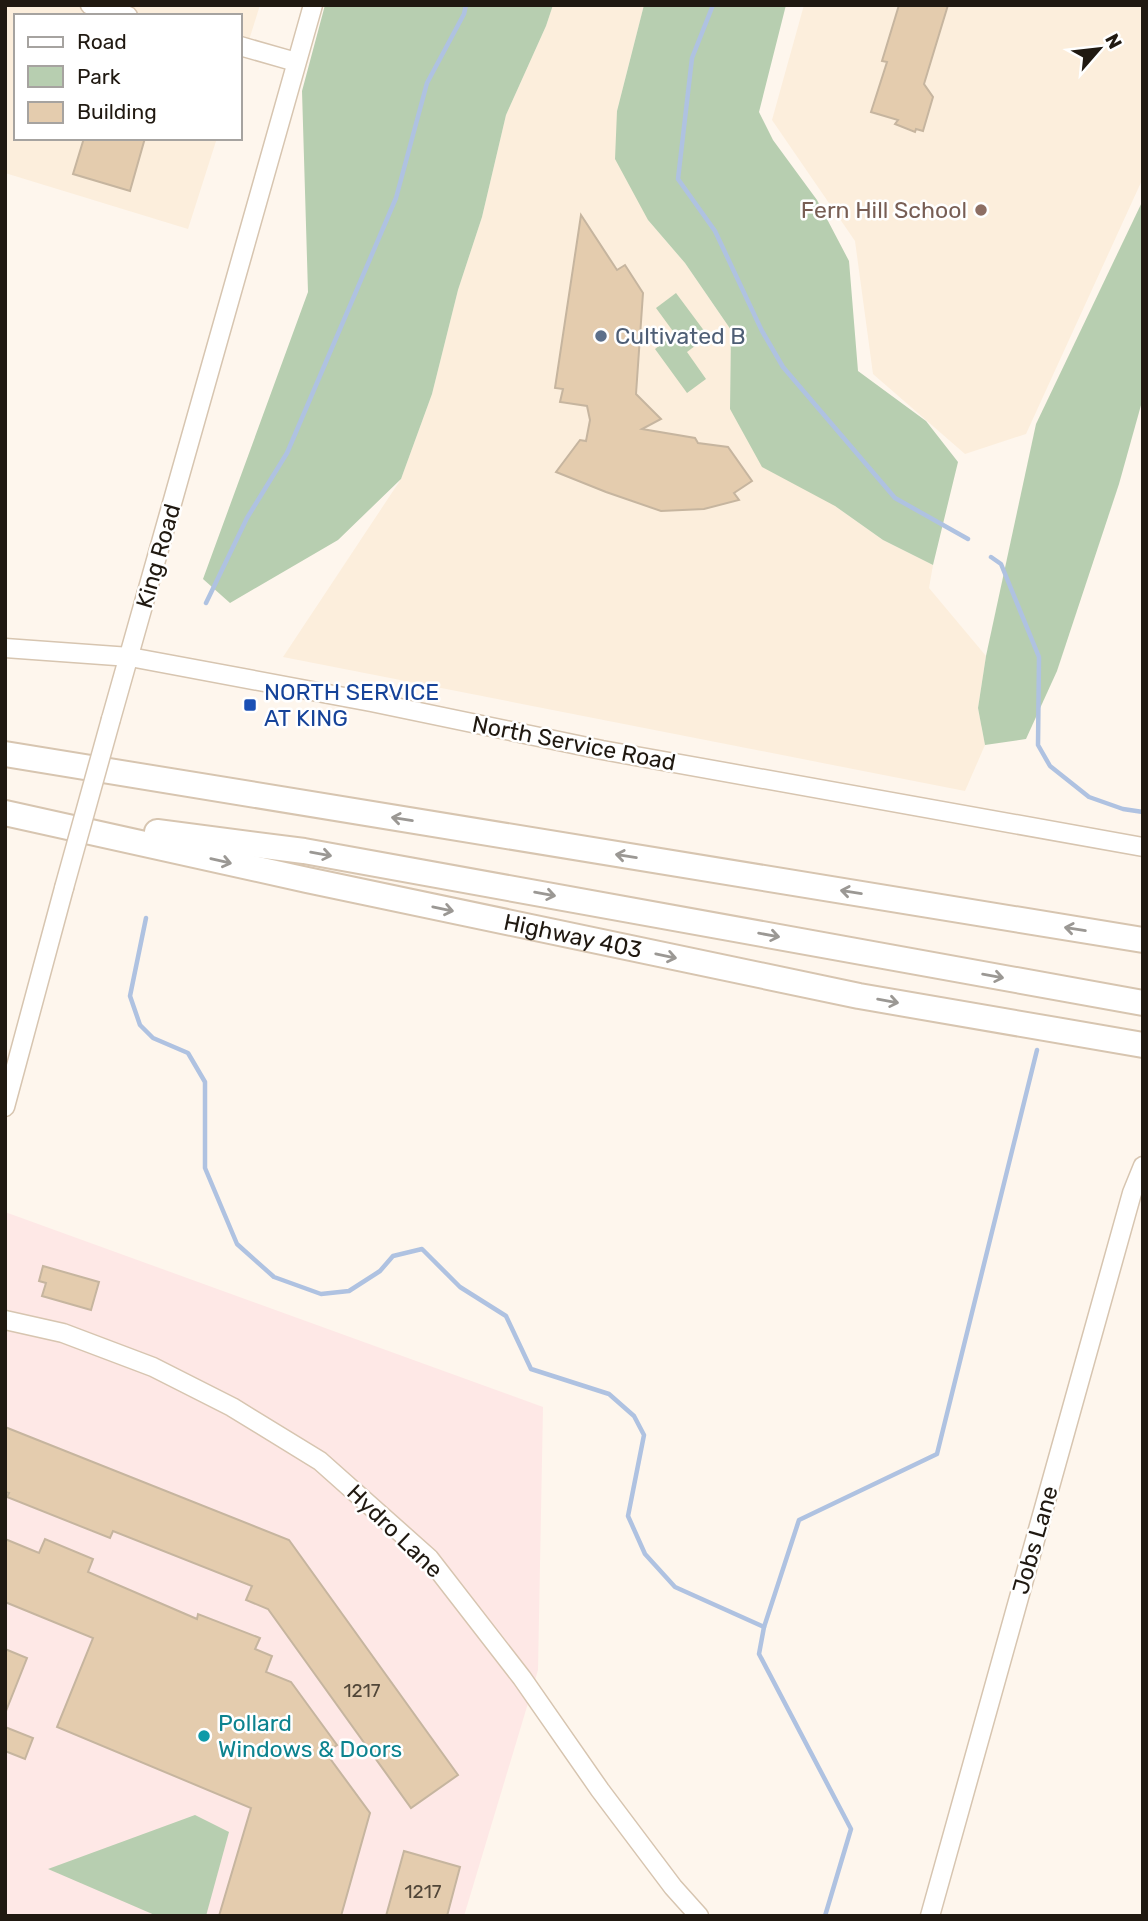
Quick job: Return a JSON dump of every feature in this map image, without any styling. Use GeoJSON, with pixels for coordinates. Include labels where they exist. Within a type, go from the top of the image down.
{"type":"FeatureCollection","features":[{"type":"Feature","properties":{"kind":"highway"},"geometry":{"type":"LineString","coordinates":[[5,754],[1143,940]]}},
{"type":"Feature","properties":{"kind":"highway"},"geometry":{"type":"LineString","coordinates":[[8,814],[304,851],[1143,1003]]}},
{"type":"Feature","properties":{"kind":"highway","name":"Highway 403"},"geometry":{"type":"LineString","coordinates":[[8,814],[859,996],[1143,1045]]}},
{"type":"Feature","properties":{"kind":"street"},"geometry":{"type":"LineString","coordinates":[[90,5],[121,14]]}},
{"type":"Feature","properties":{"kind":"street","name":"King Road"},"geometry":{"type":"LineString","coordinates":[[5,1107],[111,719],[313,5]]}},
{"type":"Feature","properties":{"kind":"street"},"geometry":{"type":"LineString","coordinates":[[242,47],[296,62]]}},
{"type":"Feature","properties":{"kind":"street","name":"North Service Road"},"geometry":{"type":"LineString","coordinates":[[5,648],[130,657],[371,702],[602,750],[1143,847]]}},
{"type":"Feature","properties":{"kind":"street","name":"Jobs Lane"},"geometry":{"type":"LineString","coordinates":[[929,1916],[1132,1194],[1143,1166]]}},
{"type":"Feature","properties":{"kind":"street","name":"Hydro Lane"},"geometry":{"type":"LineString","coordinates":[[5,1320],[63,1333],[153,1367],[232,1407],[320,1461],[429,1558],[522,1678],[600,1790],[673,1887],[699,1916]]}},
{"type":"Feature","properties":{"kind":"shaded area"},"geometry":{"type":"Polygon","coordinates":[[[5,5],[260,5],[242,63],[242,14],[14,14],[14,140],[216,140],[188,229],[5,173],[5,5]]]}},
{"type":"Feature","properties":{"kind":"shaded area"},"geometry":{"type":"Polygon","coordinates":[[[553,5],[644,5],[617,111],[648,220],[685,263],[731,330],[730,409],[835,506],[883,540],[933,565],[929,588],[986,656],[978,708],[985,745],[965,791],[283,657],[401,479],[432,394],[458,290],[482,217],[506,115],[553,5]]]}},
{"type":"Feature","properties":{"kind":"shaded area","name":"Fern Hill School"},"geometry":{"type":"Polygon","coordinates":[[[804,5],[1143,5],[1143,178],[1026,434],[965,454],[873,374],[855,241],[772,120],[804,5]]]}},
{"type":"Feature","properties":{"kind":"shaded area"},"geometry":{"type":"Polygon","coordinates":[[[5,1212],[543,1407],[538,1670],[464,1916],[5,1916],[5,1212]]]}},
{"type":"Feature","properties":{"kind":"green space"},"geometry":{"type":"Polygon","coordinates":[[[325,5],[553,5],[506,115],[482,217],[458,290],[432,394],[401,479],[338,540],[230,603],[203,579],[308,292],[302,91],[325,5]]]}},
{"type":"Feature","properties":{"kind":"green space"},"geometry":{"type":"Polygon","coordinates":[[[644,5],[786,5],[759,112],[773,140],[817,200],[849,261],[858,371],[926,421],[958,462],[933,565],[883,540],[835,506],[762,467],[730,409],[731,330],[685,263],[648,220],[615,159],[617,111],[644,5]]]}},
{"type":"Feature","properties":{"kind":"green space"},"geometry":{"type":"Polygon","coordinates":[[[1143,200],[1143,398],[1119,484],[1057,671],[1026,739],[985,745],[978,708],[986,656],[1036,424],[1143,200]]]}},
{"type":"Feature","properties":{"kind":"green space"},"geometry":{"type":"Polygon","coordinates":[[[676,293],[708,336],[687,352],[706,379],[687,393],[655,349],[675,334],[656,308],[676,293]]]}},
{"type":"Feature","properties":{"kind":"green space"},"geometry":{"type":"Polygon","coordinates":[[[195,1815],[229,1832],[206,1916],[157,1916],[48,1869],[195,1815]]]}},
{"type":"Feature","properties":{"kind":"building"},"geometry":{"type":"Polygon","coordinates":[[[899,5],[948,5],[924,84],[933,97],[923,131],[916,129],[915,132],[895,124],[898,120],[871,112],[887,62],[882,61],[899,5]]]}},
{"type":"Feature","properties":{"kind":"building"},"geometry":{"type":"Polygon","coordinates":[[[83,140],[144,140],[130,191],[73,174],[83,140]]]}},
{"type":"Feature","properties":{"kind":"building","name":"Cultivated B"},"geometry":{"type":"Polygon","coordinates":[[[581,215],[617,270],[625,265],[643,293],[636,394],[661,419],[642,429],[695,438],[698,443],[728,447],[752,481],[734,493],[739,500],[704,509],[661,511],[556,472],[580,440],[586,441],[590,420],[587,406],[560,402],[563,389],[555,388],[581,215]]]}},
{"type":"Feature","properties":{"kind":"building"},"geometry":{"type":"Polygon","coordinates":[[[43,1266],[99,1282],[91,1310],[42,1296],[46,1283],[39,1281],[43,1266]]]}},
{"type":"Feature","properties":{"kind":"building","name":"Pollard Windows & Doors"},"geometry":{"type":"Polygon","coordinates":[[[5,1427],[289,1540],[458,1775],[411,1808],[268,1609],[246,1600],[252,1586],[113,1531],[110,1538],[7,1497],[9,1493],[5,1492],[5,1427]]]}},
{"type":"Feature","properties":{"kind":"building","name":"Pollard Windows & Doors"},"geometry":{"type":"Polygon","coordinates":[[[5,1539],[39,1553],[45,1539],[93,1559],[88,1572],[197,1619],[198,1614],[260,1638],[255,1649],[272,1656],[266,1672],[291,1682],[337,1745],[326,1753],[370,1813],[341,1916],[219,1916],[251,1808],[57,1727],[93,1638],[5,1602],[5,1539]]]}},
{"type":"Feature","properties":{"kind":"building"},"geometry":{"type":"Polygon","coordinates":[[[5,1649],[27,1658],[6,1711],[5,1711],[5,1649]]]}},
{"type":"Feature","properties":{"kind":"building"},"geometry":{"type":"Polygon","coordinates":[[[5,1727],[33,1738],[25,1759],[5,1751],[5,1727]]]}},
{"type":"Feature","properties":{"kind":"building"},"geometry":{"type":"Polygon","coordinates":[[[404,1851],[460,1867],[447,1916],[386,1916],[404,1851]]]}},
{"type":"Feature","properties":{"kind":"waterway"},"geometry":{"type":"LineString","coordinates":[[206,603],[247,518],[287,453],[396,198],[427,83],[464,14],[466,5]]}},
{"type":"Feature","properties":{"kind":"waterway"},"geometry":{"type":"LineString","coordinates":[[713,5],[692,58],[678,179],[715,231],[762,331],[783,367],[895,498],[968,539]]}},
{"type":"Feature","properties":{"kind":"waterway"},"geometry":{"type":"LineString","coordinates":[[991,557],[1001,564],[1039,657],[1038,745],[1050,766],[1089,797],[1123,809],[1143,812]]}},
{"type":"Feature","properties":{"kind":"waterway"},"geometry":{"type":"LineString","coordinates":[[146,918],[130,996],[140,1025],[153,1038],[188,1053],[205,1082],[205,1168],[237,1244],[274,1277],[321,1294],[349,1291],[380,1271],[393,1256],[422,1249],[460,1287],[506,1316],[531,1369],[609,1394],[634,1416],[644,1435],[628,1516],[645,1554],[675,1587],[764,1627]]}},
{"type":"Feature","properties":{"kind":"waterway"},"geometry":{"type":"LineString","coordinates":[[825,1916],[851,1829],[759,1654],[764,1627],[799,1520],[937,1454],[1037,1050]]}},
{"type":"Feature","properties":{"kind":"place","name":"Fern Hill School"},"geometry":{"type":"Point","coordinates":[981,210]}},
{"type":"Feature","properties":{"kind":"place","name":"Cultivated B"},"geometry":{"type":"Point","coordinates":[601,336]}},
{"type":"Feature","properties":{"kind":"place","name":"NORTH SERVICE AT KING"},"geometry":{"type":"Point","coordinates":[250,705]}},
{"type":"Feature","properties":{"kind":"place","name":"Pollard Windows & Doors"},"geometry":{"type":"Point","coordinates":[204,1736]}}]}
